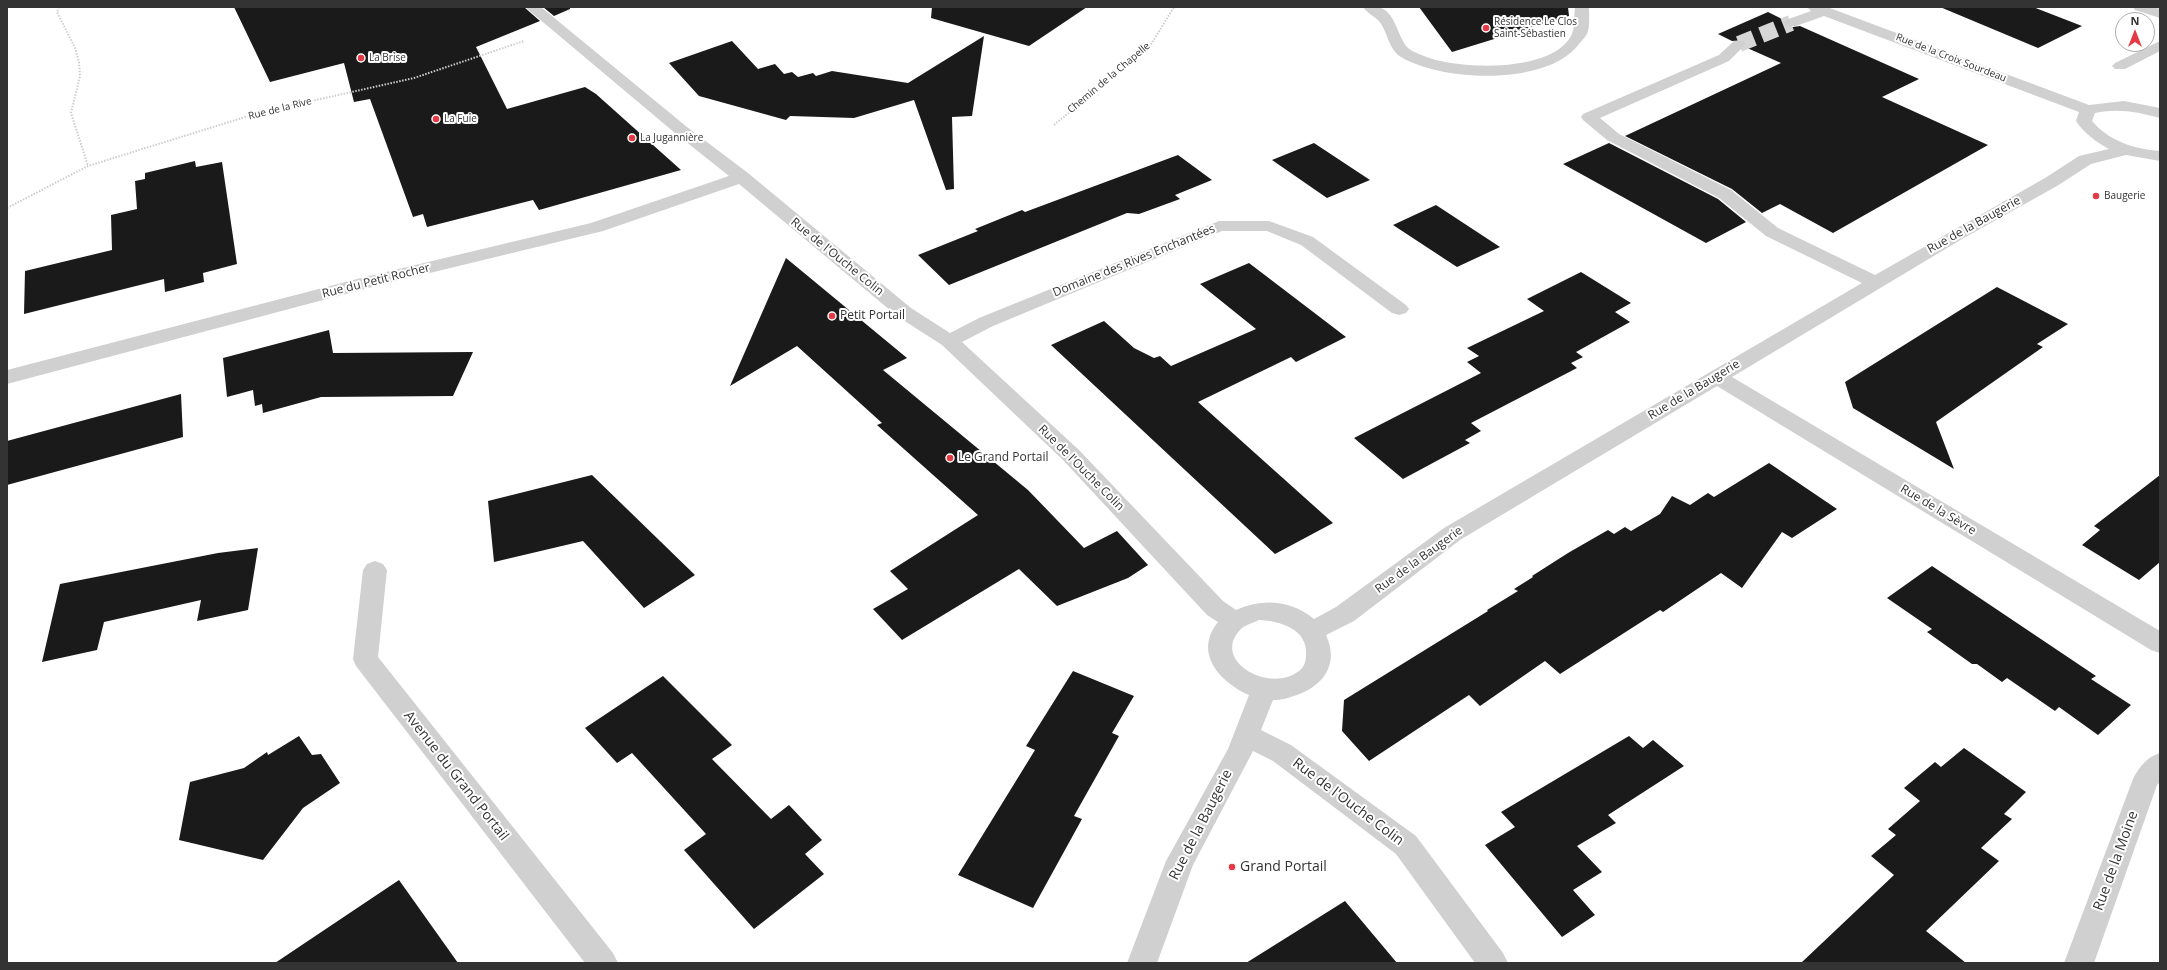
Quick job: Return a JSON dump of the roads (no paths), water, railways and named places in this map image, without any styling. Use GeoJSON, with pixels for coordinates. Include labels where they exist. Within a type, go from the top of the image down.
{"type":"FeatureCollection","features":[{"type":"Feature","properties":{"kind":"street","name":"Rue de l'Ouche Colin"},"geometry":{"type":"LineString","coordinates":[[532,7],[680,130],[742,177],[904,312],[950,341],[1071,455],[1215,608],[1233,620]]}},
{"type":"Feature","properties":{"kind":"street"},"geometry":{"type":"LineString","coordinates":[[1370,7],[1386,20],[1394,39],[1406,54],[1433,66],[1476,72],[1517,70],[1559,57],[1574,42],[1585,20],[1582,7]]}},
{"type":"Feature","properties":{"kind":"street"},"geometry":{"type":"LineString","coordinates":[[2140,7],[2160,14]]}},
{"type":"Feature","properties":{"kind":"street"},"geometry":{"type":"LineString","coordinates":[[1792,23],[1819,9]]}},
{"type":"Feature","properties":{"kind":"street","name":"Rue de la Croix Sourdeau"},"geometry":{"type":"LineString","coordinates":[[1819,9],[2088,110]]}},
{"type":"Feature","properties":{"kind":"street"},"geometry":{"type":"LineString","coordinates":[[1739,44],[1724,58],[1589,117],[1613,137],[1725,194],[1772,232],[1875,282]]}},
{"type":"Feature","properties":{"kind":"street"},"geometry":{"type":"LineString","coordinates":[[2120,66],[2160,45]]}},
{"type":"Feature","properties":{"kind":"street"},"geometry":{"type":"LineString","coordinates":[[2160,114],[2128,106],[2106,105],[2088,110],[2084,121],[2091,131],[2101,139],[2127,150],[2160,156]]}},
{"type":"Feature","properties":{"kind":"street","name":"Rue de la Baugerie"},"geometry":{"type":"LineString","coordinates":[[2085,160],[2101,139]]}},
{"type":"Feature","properties":{"kind":"street","name":"Rue de la Baugerie"},"geometry":{"type":"LineString","coordinates":[[1311,631],[1345,614],[1452,534],[1956,234],[2051,182],[2085,160],[2127,150]]}},
{"type":"Feature","properties":{"kind":"street","name":"Rue du Petit Rocher"},"geometry":{"type":"LineString","coordinates":[[7,377],[368,282],[597,227],[742,177]]}},
{"type":"Feature","properties":{"kind":"street","name":"Domaine des Rives Enchantées"},"geometry":{"type":"LineString","coordinates":[[950,341],[986,322],[1218,226],[1269,226],[1307,242],[1399,309]]}},
{"type":"Feature","properties":{"kind":"street","name":"Rue de la Sèvre"},"geometry":{"type":"LineString","coordinates":[[1716,376],[2157,637]]}},
{"type":"Feature","properties":{"kind":"street","name":"Avenue du Grand Portail"},"geometry":{"type":"LineString","coordinates":[[376,570],[364,660],[603,963]]}},
{"type":"Feature","properties":{"kind":"street"},"geometry":{"type":"LineString","coordinates":[[1256,611],[1271,611],[1294,618],[1311,631],[1318,642],[1320,655],[1317,668],[1309,679],[1296,686],[1281,690],[1264,689],[1249,684],[1236,677],[1226,667],[1221,655],[1220,644],[1223,632],[1233,620],[1256,611]]}},
{"type":"Feature","properties":{"kind":"street","name":"Rue de la Baugerie"},"geometry":{"type":"LineString","coordinates":[[1142,963],[1180,861],[1240,752],[1264,689]]}},
{"type":"Feature","properties":{"kind":"street","name":"Rue de l'Ouche Colin"},"geometry":{"type":"LineString","coordinates":[[1246,735],[1282,753],[1406,845],[1492,963]]}},
{"type":"Feature","properties":{"kind":"street","name":"Rue de la Moine"},"geometry":{"type":"LineString","coordinates":[[2079,963],[2146,779],[2160,764]]}},
{"type":"Feature","properties":{"kind":"tunnel"},"geometry":{"type":"LineString","coordinates":[[1739,44],[1791,23]]}},
{"type":"Feature","properties":{"kind":"place","name":"Résidence Le Clos Saint-Sébastien"},"geometry":{"type":"Point","coordinates":[1486,28]}},
{"type":"Feature","properties":{"kind":"place","name":"La Brise"},"geometry":{"type":"Point","coordinates":[361,58]}},
{"type":"Feature","properties":{"kind":"place","name":"La Fuie"},"geometry":{"type":"Point","coordinates":[436,119]}},
{"type":"Feature","properties":{"kind":"place","name":"La Jugannière"},"geometry":{"type":"Point","coordinates":[632,138]}},
{"type":"Feature","properties":{"kind":"place","name":"Baugerie"},"geometry":{"type":"Point","coordinates":[2096,196]}},
{"type":"Feature","properties":{"kind":"place","name":"Petit Portail"},"geometry":{"type":"Point","coordinates":[832,316]}},
{"type":"Feature","properties":{"kind":"place","name":"Le Grand Portail"},"geometry":{"type":"Point","coordinates":[950,458]}},
{"type":"Feature","properties":{"kind":"place","name":"Grand Portail"},"geometry":{"type":"Point","coordinates":[1232,867]}}]}
